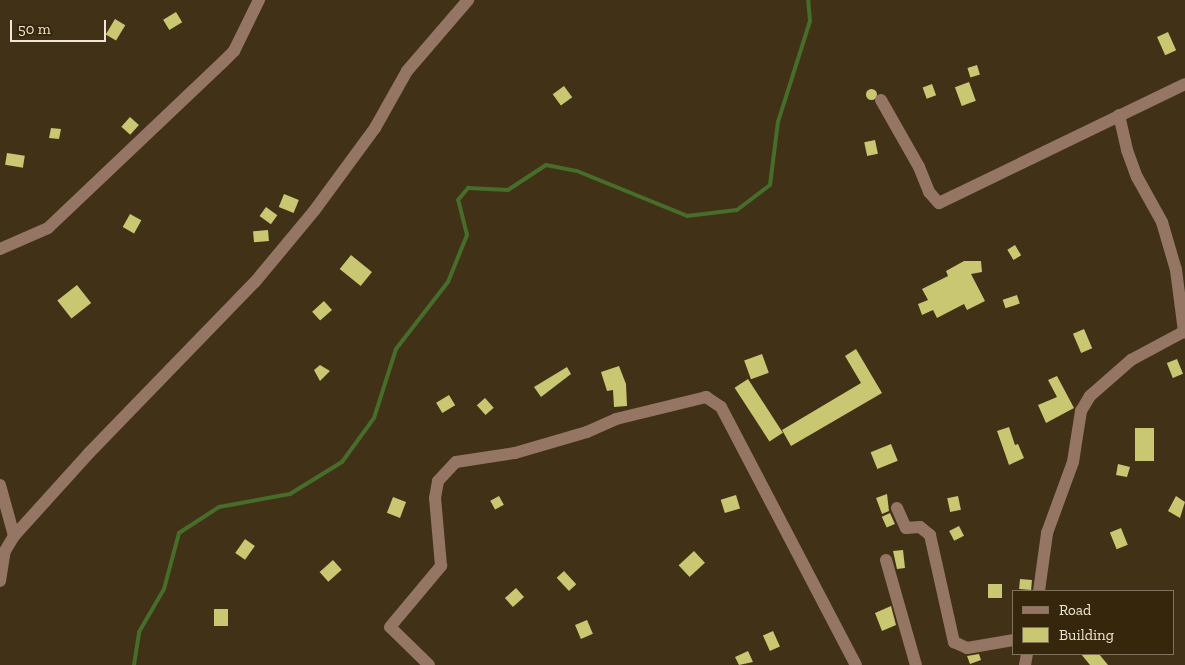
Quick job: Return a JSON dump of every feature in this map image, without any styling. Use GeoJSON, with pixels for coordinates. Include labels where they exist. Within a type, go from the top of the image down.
{"type":"FeatureCollection","features":[{"type":"Feature","properties":{"kind":"street"},"geometry":{"type":"LineString","coordinates":[[0,249],[48,228],[223,62],[234,51],[259,0]]}},
{"type":"Feature","properties":{"kind":"street"},"geometry":{"type":"LineString","coordinates":[[0,581],[3,549],[89,453],[255,282],[314,211],[375,128],[407,71],[468,0]]}},
{"type":"Feature","properties":{"kind":"street"},"geometry":{"type":"LineString","coordinates":[[881,100],[919,166],[929,192],[939,203],[1185,84]]}},
{"type":"Feature","properties":{"kind":"street"},"geometry":{"type":"LineString","coordinates":[[1039,590],[1046,533],[1073,462],[1081,411],[1090,396],[1132,360],[1184,331],[1176,270],[1162,222],[1137,177],[1127,150],[1119,115]]}},
{"type":"Feature","properties":{"kind":"street"},"geometry":{"type":"LineString","coordinates":[[429,665],[390,627],[441,566],[435,498],[438,481],[456,462],[516,453],[587,432],[616,419],[706,397],[721,407],[856,665]]}},
{"type":"Feature","properties":{"kind":"street"},"geometry":{"type":"LineString","coordinates":[[0,485],[14,536]]}},
{"type":"Feature","properties":{"kind":"street"},"geometry":{"type":"LineString","coordinates":[[897,508],[906,528],[920,527],[930,535],[954,642],[967,648],[1012,640]]}},
{"type":"Feature","properties":{"kind":"street"},"geometry":{"type":"LineString","coordinates":[[886,560],[916,665]]}},
{"type":"Feature","properties":{"kind":"building"},"geometry":{"type":"Polygon","coordinates":[[[176,12],[182,22],[169,30],[163,20],[176,12]]]}},
{"type":"Feature","properties":{"kind":"building"},"geometry":{"type":"Polygon","coordinates":[[[115,19],[125,25],[116,41],[106,34],[115,19]]]}},
{"type":"Feature","properties":{"kind":"building"},"geometry":{"type":"Polygon","coordinates":[[[1168,32],[1176,50],[1165,55],[1157,37],[1168,32]]]}},
{"type":"Feature","properties":{"kind":"building"},"geometry":{"type":"Polygon","coordinates":[[[977,65],[980,75],[970,77],[967,68],[977,65]]]}},
{"type":"Feature","properties":{"kind":"building"},"geometry":{"type":"Polygon","coordinates":[[[969,82],[976,101],[962,106],[955,87],[969,82]]]}},
{"type":"Feature","properties":{"kind":"building"},"geometry":{"type":"Polygon","coordinates":[[[932,84],[936,95],[927,99],[923,87],[932,84]]]}},
{"type":"Feature","properties":{"kind":"building"},"geometry":{"type":"Polygon","coordinates":[[[564,86],[572,97],[561,106],[553,94],[564,86]]]}},
{"type":"Feature","properties":{"kind":"building"},"geometry":{"type":"Polygon","coordinates":[[[869,89],[873,89],[876,94],[875,98],[869,99],[866,96],[866,92],[869,89]]]}},
{"type":"Feature","properties":{"kind":"building"},"geometry":{"type":"Polygon","coordinates":[[[130,117],[139,125],[130,135],[121,127],[130,117]]]}},
{"type":"Feature","properties":{"kind":"building"},"geometry":{"type":"Polygon","coordinates":[[[51,128],[61,129],[59,139],[49,138],[51,128]]]}},
{"type":"Feature","properties":{"kind":"building"},"geometry":{"type":"Polygon","coordinates":[[[875,140],[878,154],[867,156],[864,142],[875,140]]]}},
{"type":"Feature","properties":{"kind":"building"},"geometry":{"type":"Polygon","coordinates":[[[7,153],[25,156],[23,168],[5,165],[7,153]]]}},
{"type":"Feature","properties":{"kind":"building"},"geometry":{"type":"Polygon","coordinates":[[[284,194],[299,200],[294,213],[279,207],[284,194]]]}},
{"type":"Feature","properties":{"kind":"building"},"geometry":{"type":"Polygon","coordinates":[[[266,207],[277,215],[271,224],[260,216],[266,207]]]}},
{"type":"Feature","properties":{"kind":"building"},"geometry":{"type":"Polygon","coordinates":[[[130,214],[141,220],[134,233],[123,227],[130,214]]]}},
{"type":"Feature","properties":{"kind":"building"},"geometry":{"type":"Polygon","coordinates":[[[268,230],[269,241],[254,242],[253,231],[268,230]]]}},
{"type":"Feature","properties":{"kind":"building"},"geometry":{"type":"Polygon","coordinates":[[[1015,245],[1021,255],[1013,260],[1007,250],[1015,245]]]}},
{"type":"Feature","properties":{"kind":"building"},"geometry":{"type":"Polygon","coordinates":[[[351,255],[372,272],[361,286],[340,269],[351,255]]]}},
{"type":"Feature","properties":{"kind":"building"},"geometry":{"type":"Polygon","coordinates":[[[964,261],[981,261],[982,272],[971,274],[985,301],[967,310],[964,304],[937,318],[933,310],[922,315],[918,304],[928,300],[922,289],[948,276],[946,271],[964,261]]]}},
{"type":"Feature","properties":{"kind":"building"},"geometry":{"type":"Polygon","coordinates":[[[77,285],[91,303],[71,319],[57,300],[77,285]]]}},
{"type":"Feature","properties":{"kind":"building"},"geometry":{"type":"Polygon","coordinates":[[[1017,295],[1020,304],[1006,308],[1003,300],[1017,295]]]}},
{"type":"Feature","properties":{"kind":"building"},"geometry":{"type":"Polygon","coordinates":[[[324,301],[332,310],[320,321],[312,312],[324,301]]]}},
{"type":"Feature","properties":{"kind":"building"},"geometry":{"type":"Polygon","coordinates":[[[1084,329],[1092,348],[1081,353],[1073,334],[1084,329]]]}},
{"type":"Feature","properties":{"kind":"building"},"geometry":{"type":"Polygon","coordinates":[[[856,349],[882,393],[791,446],[782,430],[861,383],[845,356],[856,349]]]}},
{"type":"Feature","properties":{"kind":"building"},"geometry":{"type":"Polygon","coordinates":[[[762,354],[769,373],[751,379],[744,360],[762,354]]]}},
{"type":"Feature","properties":{"kind":"building"},"geometry":{"type":"Polygon","coordinates":[[[1177,359],[1183,374],[1173,378],[1167,363],[1177,359]]]}},
{"type":"Feature","properties":{"kind":"building"},"geometry":{"type":"Polygon","coordinates":[[[320,365],[330,371],[320,381],[314,370],[320,365]]]}},
{"type":"Feature","properties":{"kind":"building"},"geometry":{"type":"Polygon","coordinates":[[[619,366],[626,384],[627,406],[614,407],[613,390],[607,391],[601,372],[619,366]]]}},
{"type":"Feature","properties":{"kind":"building"},"geometry":{"type":"Polygon","coordinates":[[[567,367],[571,374],[541,397],[534,387],[567,367]]]}},
{"type":"Feature","properties":{"kind":"building"},"geometry":{"type":"Polygon","coordinates":[[[1057,376],[1074,408],[1046,423],[1038,405],[1057,397],[1048,380],[1057,376]]]}},
{"type":"Feature","properties":{"kind":"building"},"geometry":{"type":"Polygon","coordinates":[[[748,379],[783,433],[769,441],[735,388],[748,379]]]}},
{"type":"Feature","properties":{"kind":"building"},"geometry":{"type":"Polygon","coordinates":[[[449,395],[455,405],[442,413],[436,403],[449,395]]]}},
{"type":"Feature","properties":{"kind":"building"},"geometry":{"type":"Polygon","coordinates":[[[485,398],[494,408],[486,415],[477,405],[485,398]]]}},
{"type":"Feature","properties":{"kind":"building"},"geometry":{"type":"Polygon","coordinates":[[[1009,427],[1015,445],[1018,444],[1024,458],[1009,465],[997,431],[1009,427]]]}},
{"type":"Feature","properties":{"kind":"building"},"geometry":{"type":"Polygon","coordinates":[[[1135,428],[1154,428],[1154,461],[1135,461],[1135,428]]]}},
{"type":"Feature","properties":{"kind":"building"},"geometry":{"type":"Polygon","coordinates":[[[891,444],[898,461],[877,469],[871,452],[891,444]]]}},
{"type":"Feature","properties":{"kind":"building"},"geometry":{"type":"Polygon","coordinates":[[[1118,464],[1130,467],[1127,477],[1116,475],[1118,464]]]}},
{"type":"Feature","properties":{"kind":"building"},"geometry":{"type":"Polygon","coordinates":[[[887,494],[889,511],[882,514],[876,498],[887,494]]]}},
{"type":"Feature","properties":{"kind":"building"},"geometry":{"type":"Polygon","coordinates":[[[736,495],[740,508],[725,513],[721,500],[736,495]]]}},
{"type":"Feature","properties":{"kind":"building"},"geometry":{"type":"Polygon","coordinates":[[[499,496],[504,505],[495,510],[490,501],[499,496]]]}},
{"type":"Feature","properties":{"kind":"building"},"geometry":{"type":"Polygon","coordinates":[[[958,496],[961,510],[950,512],[947,498],[958,496]]]}},
{"type":"Feature","properties":{"kind":"building"},"geometry":{"type":"Polygon","coordinates":[[[1176,496],[1185,502],[1180,518],[1168,511],[1176,496]]]}},
{"type":"Feature","properties":{"kind":"building"},"geometry":{"type":"Polygon","coordinates":[[[393,497],[406,502],[400,518],[387,513],[393,497]]]}},
{"type":"Feature","properties":{"kind":"building"},"geometry":{"type":"Polygon","coordinates":[[[890,513],[895,524],[887,528],[882,517],[890,513]]]}},
{"type":"Feature","properties":{"kind":"building"},"geometry":{"type":"Polygon","coordinates":[[[959,526],[964,536],[954,541],[949,531],[959,526]]]}},
{"type":"Feature","properties":{"kind":"building"},"geometry":{"type":"Polygon","coordinates":[[[1121,528],[1128,545],[1117,549],[1110,532],[1121,528]]]}},
{"type":"Feature","properties":{"kind":"building"},"geometry":{"type":"Polygon","coordinates":[[[245,539],[255,546],[245,560],[235,553],[245,539]]]}},
{"type":"Feature","properties":{"kind":"building"},"geometry":{"type":"Polygon","coordinates":[[[903,550],[905,568],[897,569],[893,551],[903,550]]]}},
{"type":"Feature","properties":{"kind":"building"},"geometry":{"type":"Polygon","coordinates":[[[694,551],[705,563],[690,577],[679,565],[694,551]]]}},
{"type":"Feature","properties":{"kind":"building"},"geometry":{"type":"Polygon","coordinates":[[[333,560],[342,570],[328,582],[320,572],[333,560]]]}},
{"type":"Feature","properties":{"kind":"building"},"geometry":{"type":"Polygon","coordinates":[[[564,571],[576,584],[569,591],[557,578],[564,571]]]}},
{"type":"Feature","properties":{"kind":"building"},"geometry":{"type":"Polygon","coordinates":[[[1020,579],[1032,580],[1031,590],[1019,589],[1020,579]]]}},
{"type":"Feature","properties":{"kind":"building"},"geometry":{"type":"Polygon","coordinates":[[[988,584],[1002,584],[1002,598],[988,598],[988,584]]]}},
{"type":"Feature","properties":{"kind":"building"},"geometry":{"type":"Polygon","coordinates":[[[516,588],[524,597],[513,607],[505,598],[516,588]]]}},
{"type":"Feature","properties":{"kind":"building"},"geometry":{"type":"Polygon","coordinates":[[[891,606],[896,625],[882,631],[875,613],[891,606]]]}},
{"type":"Feature","properties":{"kind":"building"},"geometry":{"type":"Polygon","coordinates":[[[214,609],[228,609],[228,626],[214,626],[214,609]]]}},
{"type":"Feature","properties":{"kind":"building"},"geometry":{"type":"Polygon","coordinates":[[[587,620],[593,634],[581,639],[575,625],[587,620]]]}},
{"type":"Feature","properties":{"kind":"building"},"geometry":{"type":"Polygon","coordinates":[[[773,631],[780,647],[770,651],[763,635],[773,631]]]}},
{"type":"Feature","properties":{"kind":"building"},"geometry":{"type":"Polygon","coordinates":[[[748,651],[753,662],[739,665],[735,657],[748,651]]]}},
{"type":"Feature","properties":{"kind":"building"},"geometry":{"type":"Polygon","coordinates":[[[979,654],[981,660],[970,664],[967,656],[979,654]]]}},
{"type":"Feature","properties":{"kind":"building"},"geometry":{"type":"Polygon","coordinates":[[[1082,655],[1100,655],[1108,665],[1090,665],[1082,655]]]}},
{"type":"Feature","properties":{"kind":"waterway"},"geometry":{"type":"LineString","coordinates":[[134,665],[139,632],[164,589],[179,533],[219,507],[290,494],[342,462],[374,418],[396,349],[448,282],[467,235],[458,200],[468,188],[508,190],[546,165],[577,171],[687,216],[737,210],[770,185],[778,122],[810,21],[808,0]]}}]}
